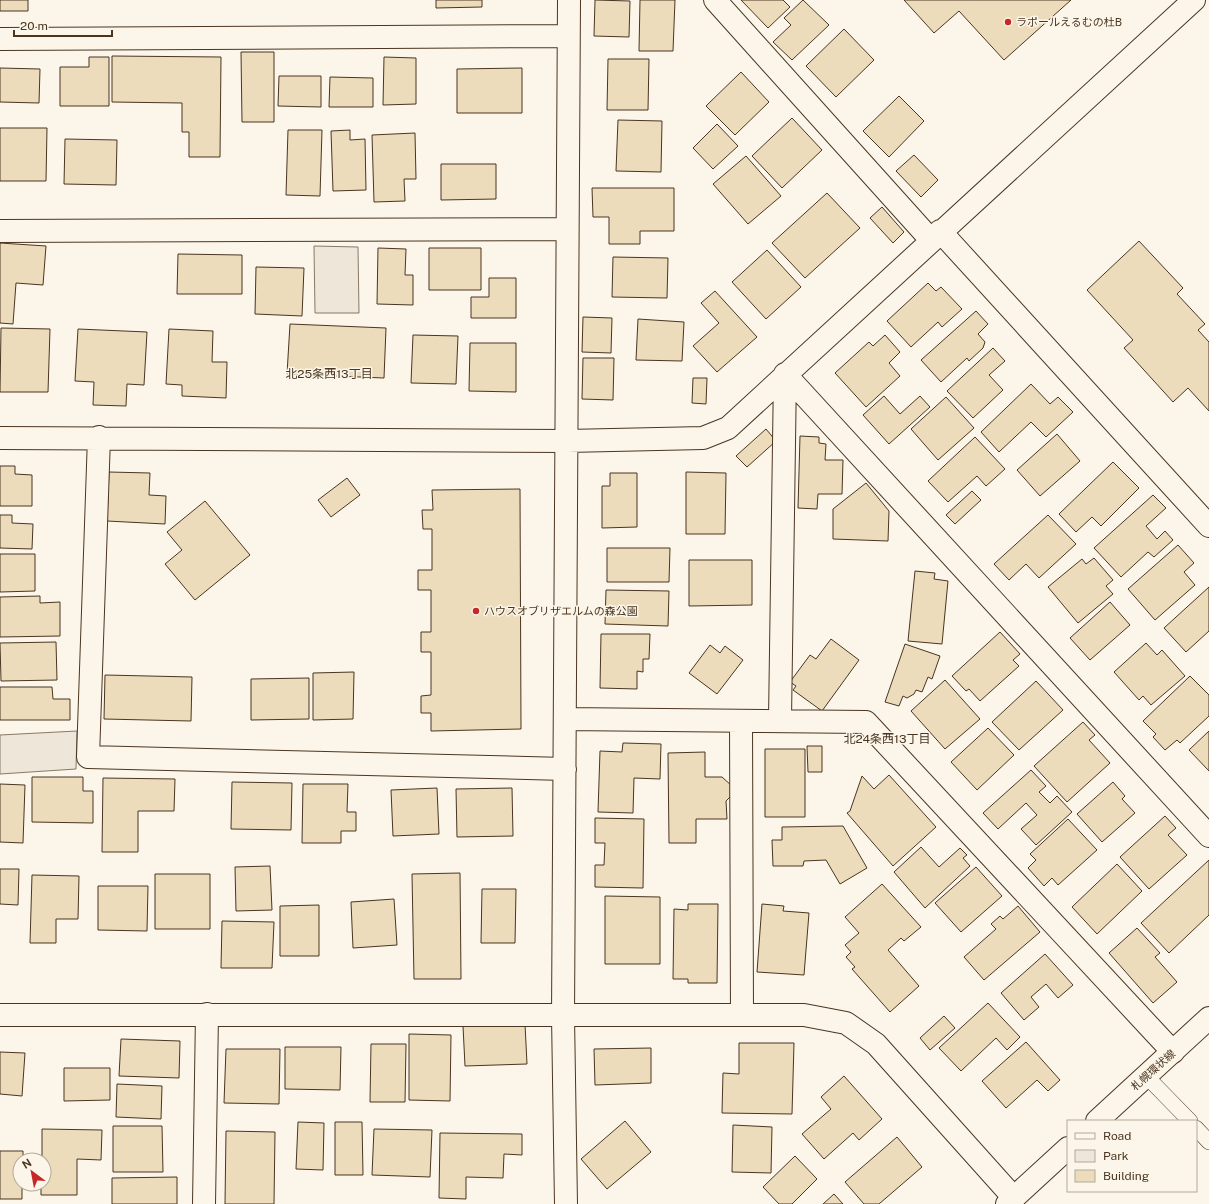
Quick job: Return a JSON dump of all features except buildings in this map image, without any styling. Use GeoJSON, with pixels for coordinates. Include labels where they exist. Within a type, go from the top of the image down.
{"type":"FeatureCollection","features":[{"type":"Feature","properties":{"kind":"street"},"geometry":{"type":"LineString","coordinates":[[566,1204],[563,1016],[569,0]]}},
{"type":"Feature","properties":{"kind":"street"},"geometry":{"type":"LineString","coordinates":[[715,0],[1209,526]]}},
{"type":"Feature","properties":{"kind":"street"},"geometry":{"type":"LineString","coordinates":[[0,438],[99,437],[567,441],[703,438],[728,428],[936,235],[1194,0]]}},
{"type":"Feature","properties":{"kind":"street"},"geometry":{"type":"LineString","coordinates":[[0,39],[568,36]]}},
{"type":"Feature","properties":{"kind":"street"},"geometry":{"type":"LineString","coordinates":[[0,232],[567,229]]}},
{"type":"Feature","properties":{"kind":"street"},"geometry":{"type":"LineString","coordinates":[[780,720],[786,374]]}},
{"type":"Feature","properties":{"kind":"street"},"geometry":{"type":"LineString","coordinates":[[786,374],[1209,836]]}},
{"type":"Feature","properties":{"kind":"street"},"geometry":{"type":"LineString","coordinates":[[99,437],[88,757],[565,769]]}},
{"type":"Feature","properties":{"kind":"street"},"geometry":{"type":"LineString","coordinates":[[565,719],[866,722],[1173,1052]]}},
{"type":"Feature","properties":{"kind":"street"},"geometry":{"type":"LineString","coordinates":[[741,721],[742,1015]]}},
{"type":"Feature","properties":{"kind":"street"},"geometry":{"type":"LineString","coordinates":[[204,1204],[207,1014]]}},
{"type":"Feature","properties":{"kind":"street"},"geometry":{"type":"LineString","coordinates":[[0,1015],[804,1015],[846,1023],[876,1044],[1010,1201],[1067,1149]]}},
{"type":"Feature","properties":{"kind":"street","name":"札幌環状線"},"geometry":{"type":"LineString","coordinates":[[1098,1120],[1209,1018]]}},
{"type":"Feature","properties":{"kind":"lane"},"geometry":{"type":"LineString","coordinates":[[1146,1076],[1189,1120]]}},
{"type":"Feature","properties":{"kind":"lane"},"geometry":{"type":"LineString","coordinates":[[1197,1129],[1209,1142]]}},
{"type":"Feature","properties":{"kind":"green space"},"geometry":{"type":"Polygon","coordinates":[[[314,246],[358,247],[359,313],[315,313],[314,246]]]}},
{"type":"Feature","properties":{"kind":"green space"},"geometry":{"type":"Polygon","coordinates":[[[77,731],[76,769],[0,774],[0,735],[77,731]]]}},
{"type":"Feature","properties":{"kind":"place","name":"ラポールえるむの杜B"},"geometry":{"type":"Point","coordinates":[1008,22]}},
{"type":"Feature","properties":{"kind":"place","name":"ハウスオブリザエルムの森公園"},"geometry":{"type":"Point","coordinates":[476,611]}},
{"type":"Feature","properties":{"kind":"district","name":"北25条西13丁目"},"geometry":{"type":"Point","coordinates":[329,374]}},
{"type":"Feature","properties":{"kind":"district","name":"北24条西13丁目"},"geometry":{"type":"Point","coordinates":[887,739]}}]}
